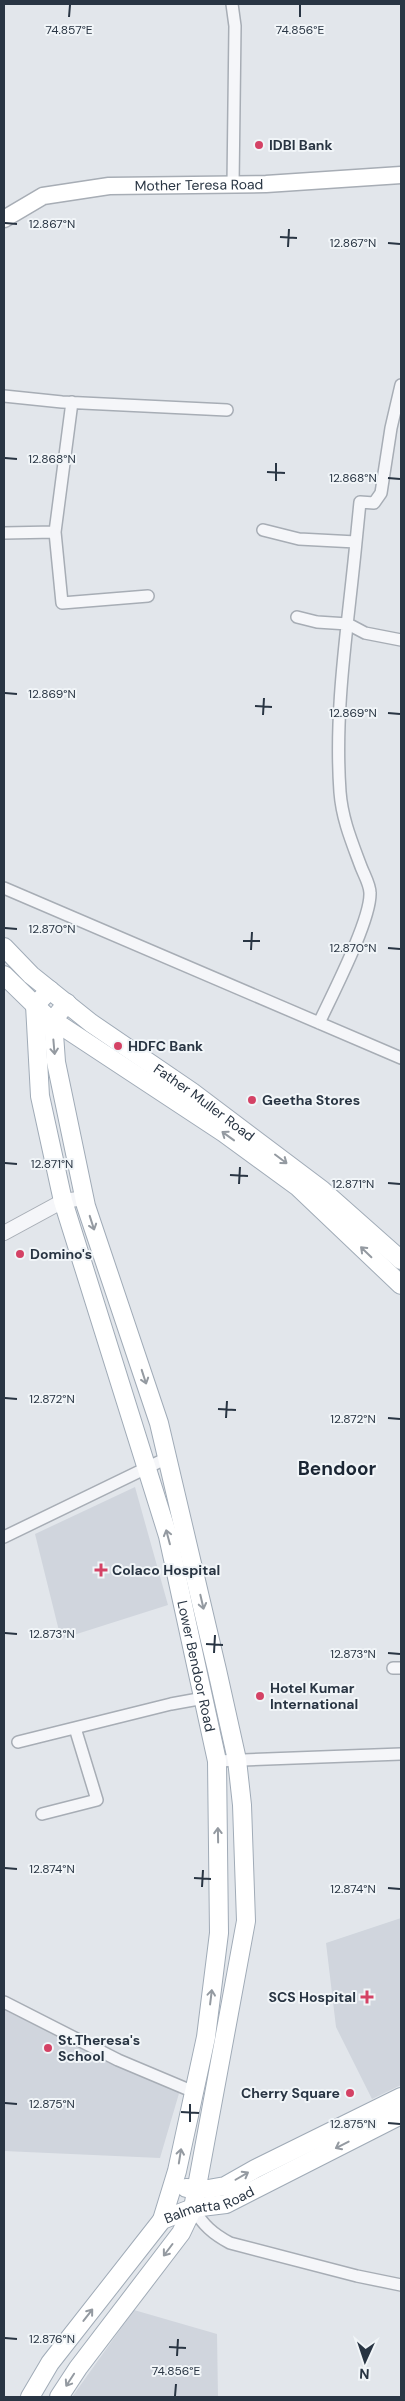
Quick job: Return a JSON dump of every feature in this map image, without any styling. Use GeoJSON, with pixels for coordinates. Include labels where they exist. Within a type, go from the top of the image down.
{"type":"FeatureCollection","features":[{"type":"Feature","properties":{"kind":"main road","name":"Mother Teresa Road"},"geometry":{"type":"LineString","coordinates":[[4,219],[43,196],[109,186],[266,184],[401,175]]}},
{"type":"Feature","properties":{"kind":"main road","name":"Father Muller Road"},"geometry":{"type":"LineString","coordinates":[[6,951],[91,1023],[192,1092],[322,1190],[401,1260]]}},
{"type":"Feature","properties":{"kind":"main road"},"geometry":{"type":"LineString","coordinates":[[4,975],[53,1020],[224,1133],[298,1187],[401,1285]]}},
{"type":"Feature","properties":{"kind":"main road"},"geometry":{"type":"LineString","coordinates":[[35,1005],[50,990]]}},
{"type":"Feature","properties":{"kind":"main road"},"geometry":{"type":"LineString","coordinates":[[59,2397],[78,2368],[181,2233],[193,2208],[246,1921],[242,1805],[237,1760],[159,1423],[85,1198],[56,1062],[53,1020],[67,1003]]}},
{"type":"Feature","properties":{"kind":"main road","name":"Lower Bendoor Road"},"geometry":{"type":"LineString","coordinates":[[35,1005],[40,1096],[62,1201],[168,1536],[217,1761],[219,1934],[206,2037],[172,2187],[162,2220]]}},
{"type":"Feature","properties":{"kind":"main road","name":"Balmatta Road"},"geometry":{"type":"LineString","coordinates":[[172,2187],[208,2189],[225,2186],[255,2168],[401,2097]]}},
{"type":"Feature","properties":{"kind":"main road","name":"Balmatta Road"},"geometry":{"type":"LineString","coordinates":[[30,2397],[50,2363],[162,2220],[193,2208],[226,2204],[401,2115]]}},
{"type":"Feature","properties":{"kind":"street"},"geometry":{"type":"LineString","coordinates":[[232,4],[235,26],[233,185]]}},
{"type":"Feature","properties":{"kind":"street"},"geometry":{"type":"LineString","coordinates":[[319,1023],[367,913],[370,892],[344,822],[340,792],[338,718],[343,652],[348,624],[360,502],[374,503],[380,493],[391,428],[401,385]]}},
{"type":"Feature","properties":{"kind":"street"},"geometry":{"type":"LineString","coordinates":[[4,396],[72,402],[227,410]]}},
{"type":"Feature","properties":{"kind":"street"},"geometry":{"type":"LineString","coordinates":[[72,402],[55,532],[62,603],[148,596]]}},
{"type":"Feature","properties":{"kind":"street"},"geometry":{"type":"LineString","coordinates":[[263,530],[300,539],[356,542]]}},
{"type":"Feature","properties":{"kind":"street"},"geometry":{"type":"LineString","coordinates":[[4,533],[55,532]]}},
{"type":"Feature","properties":{"kind":"street"},"geometry":{"type":"LineString","coordinates":[[298,617],[318,622],[348,624],[365,633],[401,640]]}},
{"type":"Feature","properties":{"kind":"street"},"geometry":{"type":"LineString","coordinates":[[4,888],[401,1058]]}},
{"type":"Feature","properties":{"kind":"street"},"geometry":{"type":"LineString","coordinates":[[4,1233],[62,1201],[85,1198]]}},
{"type":"Feature","properties":{"kind":"street"},"geometry":{"type":"LineString","coordinates":[[4,1537],[147,1466],[167,1458]]}},
{"type":"Feature","properties":{"kind":"street"},"geometry":{"type":"LineString","coordinates":[[18,1742],[171,1704],[204,1698]]}},
{"type":"Feature","properties":{"kind":"street"},"geometry":{"type":"LineString","coordinates":[[42,1814],[97,1800],[75,1728]]}},
{"type":"Feature","properties":{"kind":"street"},"geometry":{"type":"LineString","coordinates":[[217,1761],[401,1754]]}},
{"type":"Feature","properties":{"kind":"street"},"geometry":{"type":"LineString","coordinates":[[4,2002],[118,2060],[194,2092]]}},
{"type":"Feature","properties":{"kind":"street"},"geometry":{"type":"LineString","coordinates":[[193,2208],[200,2222],[212,2233],[230,2243],[357,2276],[401,2285]]}},
{"type":"Feature","properties":{"kind":"shaded area","name":"Colaco Hospital"},"geometry":{"type":"Polygon","coordinates":[[[135,1487],[168,1605],[61,1639],[35,1534],[135,1487]]]}},
{"type":"Feature","properties":{"kind":"shaded area","name":"SCS Hospital"},"geometry":{"type":"Polygon","coordinates":[[[401,1918],[401,2085],[372,2099],[336,2027],[326,1943],[401,1918]]]}},
{"type":"Feature","properties":{"kind":"shaded area","name":"St.Theresa's School"},"geometry":{"type":"Polygon","coordinates":[[[4,2006],[180,2090],[160,2158],[4,2151],[4,2006]]]}},
{"type":"Feature","properties":{"kind":"shaded area"},"geometry":{"type":"Polygon","coordinates":[[[134,2310],[217,2334],[218,2397],[72,2397],[134,2310]]]}},
{"type":"Feature","properties":{"kind":"place","name":"IDBI Bank"},"geometry":{"type":"Point","coordinates":[259,145]}},
{"type":"Feature","properties":{"kind":"place","name":"HDFC Bank"},"geometry":{"type":"Point","coordinates":[118,1046]}},
{"type":"Feature","properties":{"kind":"place","name":"Geetha Stores"},"geometry":{"type":"Point","coordinates":[252,1100]}},
{"type":"Feature","properties":{"kind":"place","name":"Domino's"},"geometry":{"type":"Point","coordinates":[20,1254]}},
{"type":"Feature","properties":{"kind":"place","name":"Colaco Hospital"},"geometry":{"type":"Point","coordinates":[101,1570]}},
{"type":"Feature","properties":{"kind":"place","name":"Hotel Kumar International"},"geometry":{"type":"Point","coordinates":[260,1696]}},
{"type":"Feature","properties":{"kind":"place","name":"SCS Hospital"},"geometry":{"type":"Point","coordinates":[367,1997]}},
{"type":"Feature","properties":{"kind":"place","name":"St.Theresa's School"},"geometry":{"type":"Point","coordinates":[48,2048]}},
{"type":"Feature","properties":{"kind":"place","name":"Cherry Square"},"geometry":{"type":"Point","coordinates":[350,2093]}},
{"type":"Feature","properties":{"kind":"district","name":"Bendoor"},"geometry":{"type":"Point","coordinates":[337,1468]}}]}
